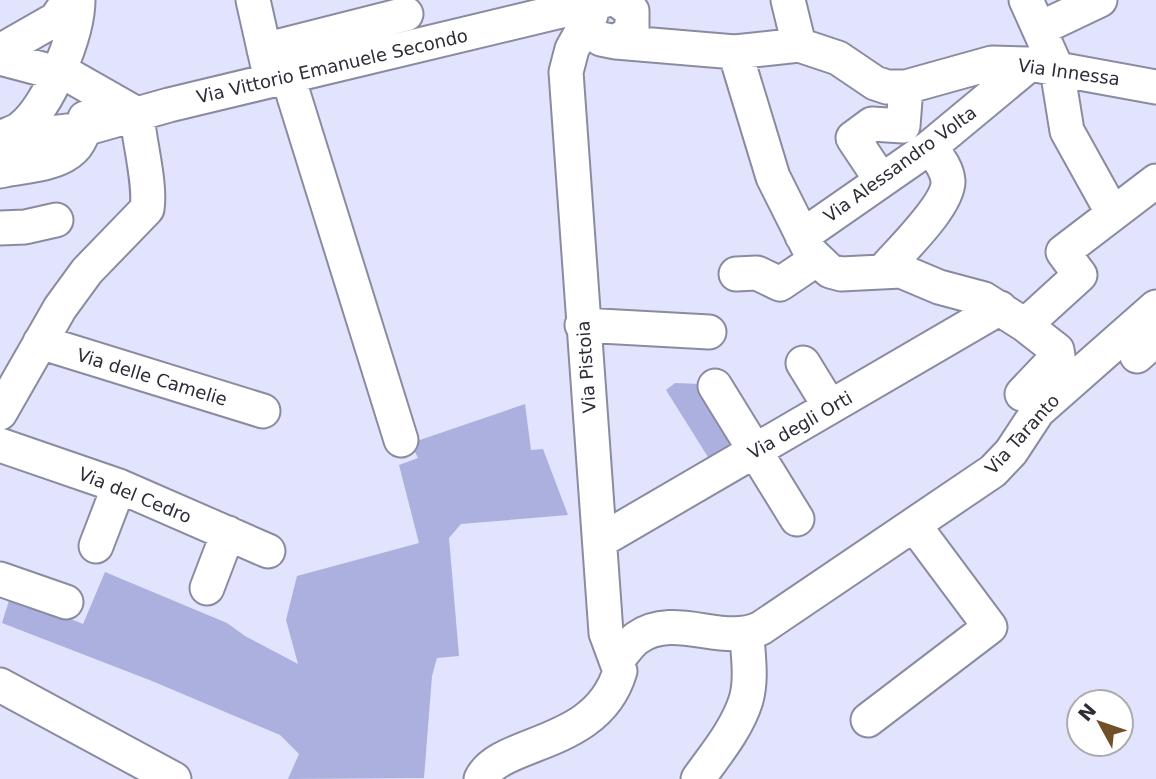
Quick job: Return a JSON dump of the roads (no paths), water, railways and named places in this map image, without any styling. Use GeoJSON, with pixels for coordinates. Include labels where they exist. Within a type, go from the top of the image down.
{"type":"FeatureCollection","features":[{"type":"Feature","properties":{"kind":"street"},"geometry":{"type":"LineString","coordinates":[[0,51],[56,19],[69,0]]}},
{"type":"Feature","properties":{"kind":"street"},"geometry":{"type":"LineString","coordinates":[[0,138],[22,128],[40,107],[66,52],[78,0]]}},
{"type":"Feature","properties":{"kind":"street"},"geometry":{"type":"LineString","coordinates":[[253,0],[401,440]]}},
{"type":"Feature","properties":{"kind":"street"},"geometry":{"type":"LineString","coordinates":[[788,0],[799,45]]}},
{"type":"Feature","properties":{"kind":"street"},"geometry":{"type":"LineString","coordinates":[[1100,0],[1033,14],[1044,67],[1067,131],[1112,212],[1156,181]]}},
{"type":"Feature","properties":{"kind":"street"},"geometry":{"type":"LineString","coordinates":[[275,69],[405,7],[412,47]]}},
{"type":"Feature","properties":{"kind":"street","name":"Via Vittorio Emanuele Secondo"},"geometry":{"type":"LineString","coordinates":[[0,138],[84,129],[275,69],[412,47],[515,15],[601,21]]}},
{"type":"Feature","properties":{"kind":"street","name":"Via Innessa"},"geometry":{"type":"LineString","coordinates":[[601,21],[739,55],[799,45],[838,58],[875,83],[906,87],[992,63],[1044,67],[1156,87]]}},
{"type":"Feature","properties":{"kind":"street","name":"Via Pistoia"},"geometry":{"type":"LineString","coordinates":[[601,21],[566,72],[575,167],[582,325],[607,633],[618,659]]}},
{"type":"Feature","properties":{"kind":"street"},"geometry":{"type":"LineString","coordinates":[[739,55],[773,177],[810,247],[830,271],[841,274],[901,271],[939,287],[984,299],[1012,316],[1057,350],[1058,356],[1022,394]]}},
{"type":"Feature","properties":{"kind":"street"},"geometry":{"type":"LineString","coordinates":[[0,58],[72,77],[137,114],[140,152],[149,196],[147,209],[87,271],[22,356],[0,413]]}},
{"type":"Feature","properties":{"kind":"street","name":"Via Alessandro Volta"},"geometry":{"type":"LineString","coordinates":[[736,274],[757,274],[780,284],[810,247],[881,180],[1044,67]]}},
{"type":"Feature","properties":{"kind":"street"},"geometry":{"type":"LineString","coordinates":[[0,171],[58,159],[80,144],[89,85]]}},
{"type":"Feature","properties":{"kind":"street"},"geometry":{"type":"LineString","coordinates":[[881,180],[853,138],[872,124],[903,127],[906,87]]}},
{"type":"Feature","properties":{"kind":"street"},"geometry":{"type":"LineString","coordinates":[[884,270],[936,211],[948,183],[944,165],[930,147]]}},
{"type":"Feature","properties":{"kind":"street","name":"Via degli Orti"},"geometry":{"type":"LineString","coordinates":[[600,541],[830,407],[1012,316],[1080,275],[1063,252],[1112,212]]}},
{"type":"Feature","properties":{"kind":"street"},"geometry":{"type":"LineString","coordinates":[[0,228],[25,228],[56,220]]}},
{"type":"Feature","properties":{"kind":"street","name":"Via Taranto"},"geometry":{"type":"LineString","coordinates":[[747,635],[993,471],[1038,411],[1156,307]]}},
{"type":"Feature","properties":{"kind":"street"},"geometry":{"type":"LineString","coordinates":[[582,325],[709,332]]}},
{"type":"Feature","properties":{"kind":"street","name":"Via delle Camelie"},"geometry":{"type":"LineString","coordinates":[[22,356],[263,411]]}},
{"type":"Feature","properties":{"kind":"street"},"geometry":{"type":"LineString","coordinates":[[803,363],[830,407]]}},
{"type":"Feature","properties":{"kind":"street"},"geometry":{"type":"LineString","coordinates":[[715,386],[797,519]]}},
{"type":"Feature","properties":{"kind":"street","name":"Via del Cedro"},"geometry":{"type":"LineString","coordinates":[[0,445],[119,486],[268,551]]}},
{"type":"Feature","properties":{"kind":"street"},"geometry":{"type":"LineString","coordinates":[[96,546],[119,486]]}},
{"type":"Feature","properties":{"kind":"street"},"geometry":{"type":"LineString","coordinates":[[868,720],[990,627],[914,525]]}},
{"type":"Feature","properties":{"kind":"street"},"geometry":{"type":"LineString","coordinates":[[207,588],[228,533]]}},
{"type":"Feature","properties":{"kind":"street"},"geometry":{"type":"LineString","coordinates":[[0,579],[66,603]]}},
{"type":"Feature","properties":{"kind":"street"},"geometry":{"type":"LineString","coordinates":[[477,778],[496,763],[565,734],[587,720],[607,700],[617,684],[620,671],[618,659],[637,638],[662,627],[747,635],[749,680],[746,701],[730,732],[698,779]]}},
{"type":"Feature","properties":{"kind":"street"},"geometry":{"type":"LineString","coordinates":[[0,685],[174,779]]}}]}
